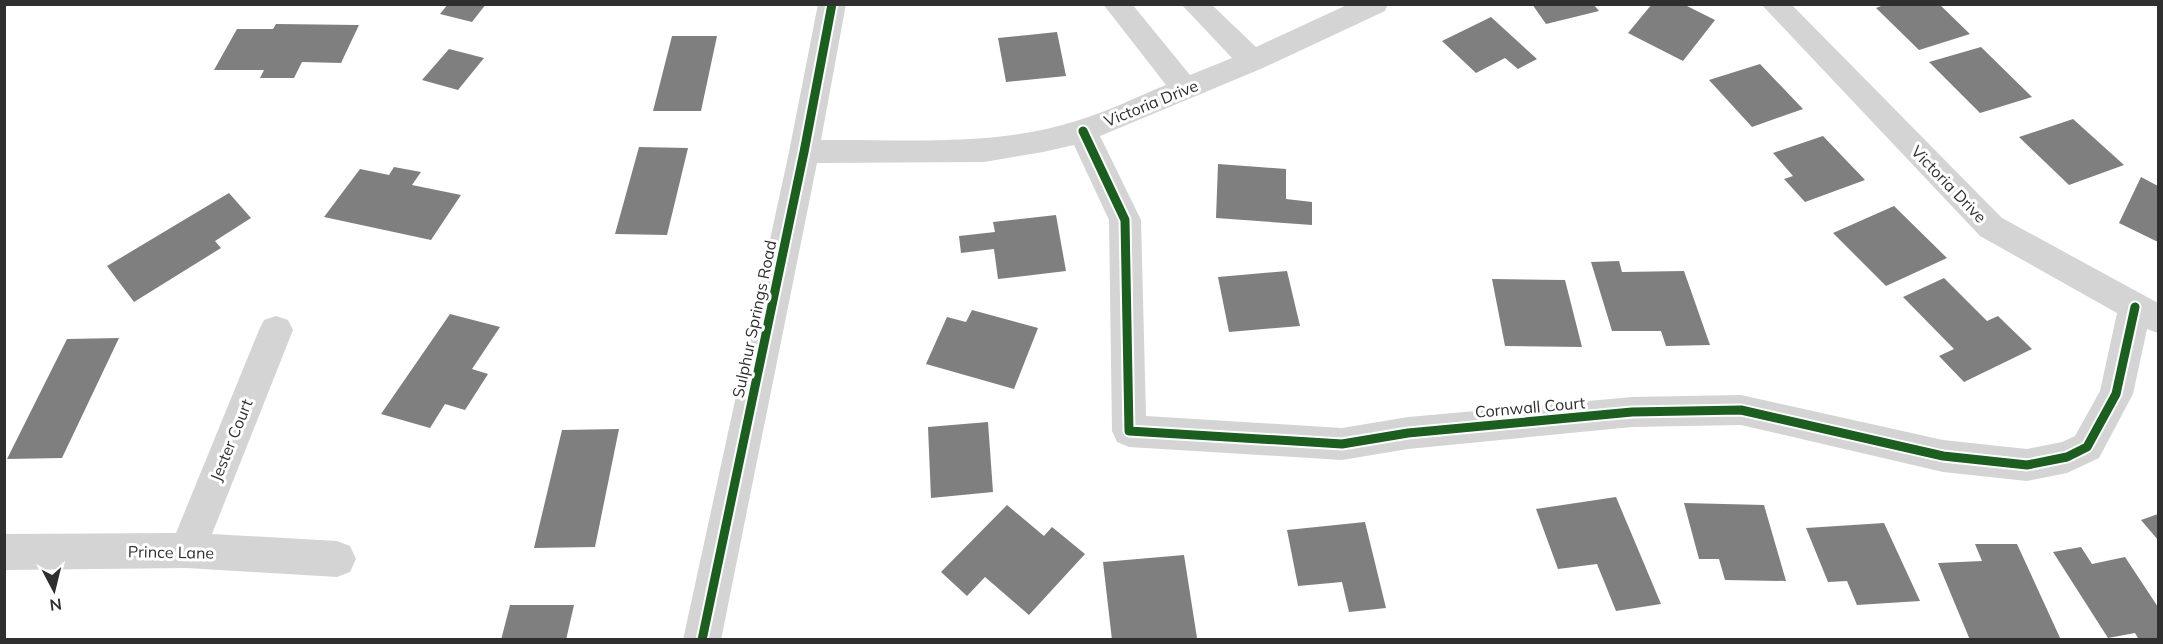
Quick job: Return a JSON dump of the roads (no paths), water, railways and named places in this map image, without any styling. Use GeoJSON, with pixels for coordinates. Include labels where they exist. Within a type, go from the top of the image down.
{"type":"FeatureCollection","features":[{"type":"Feature","properties":{"kind":"street","name":"Sulphur Springs Road"},"geometry":{"type":"LineString","coordinates":[[702,639],[804,152],[832,4]]}},
{"type":"Feature","properties":{"kind":"street"},"geometry":{"type":"LineString","coordinates":[[1116,4],[1185,89]]}},
{"type":"Feature","properties":{"kind":"street"},"geometry":{"type":"LineString","coordinates":[[1194,4],[1253,61]]}},
{"type":"Feature","properties":{"kind":"street","name":"Victoria Drive"},"geometry":{"type":"LineString","coordinates":[[804,152],[984,150],[1043,141],[1083,131],[1253,61],[1375,4]]}},
{"type":"Feature","properties":{"kind":"street","name":"Victoria Drive"},"geometry":{"type":"LineString","coordinates":[[1774,4],[1991,227],[2147,313]]}},
{"type":"Feature","properties":{"kind":"street","name":"Cornwall Court"},"geometry":{"type":"LineString","coordinates":[[1083,131],[1125,220],[1129,431],[1342,444],[1408,433],[1632,412],[1741,410],[1943,456],[2027,465],[2067,458],[2087,447],[2116,394],[2147,313]]}},
{"type":"Feature","properties":{"kind":"street","name":"Jester Court"},"geometry":{"type":"LineString","coordinates":[[187,550],[276,330]]}},
{"type":"Feature","properties":{"kind":"street","name":"Prince Lane"},"geometry":{"type":"LineString","coordinates":[[4,552],[187,550],[338,559]]}}]}
